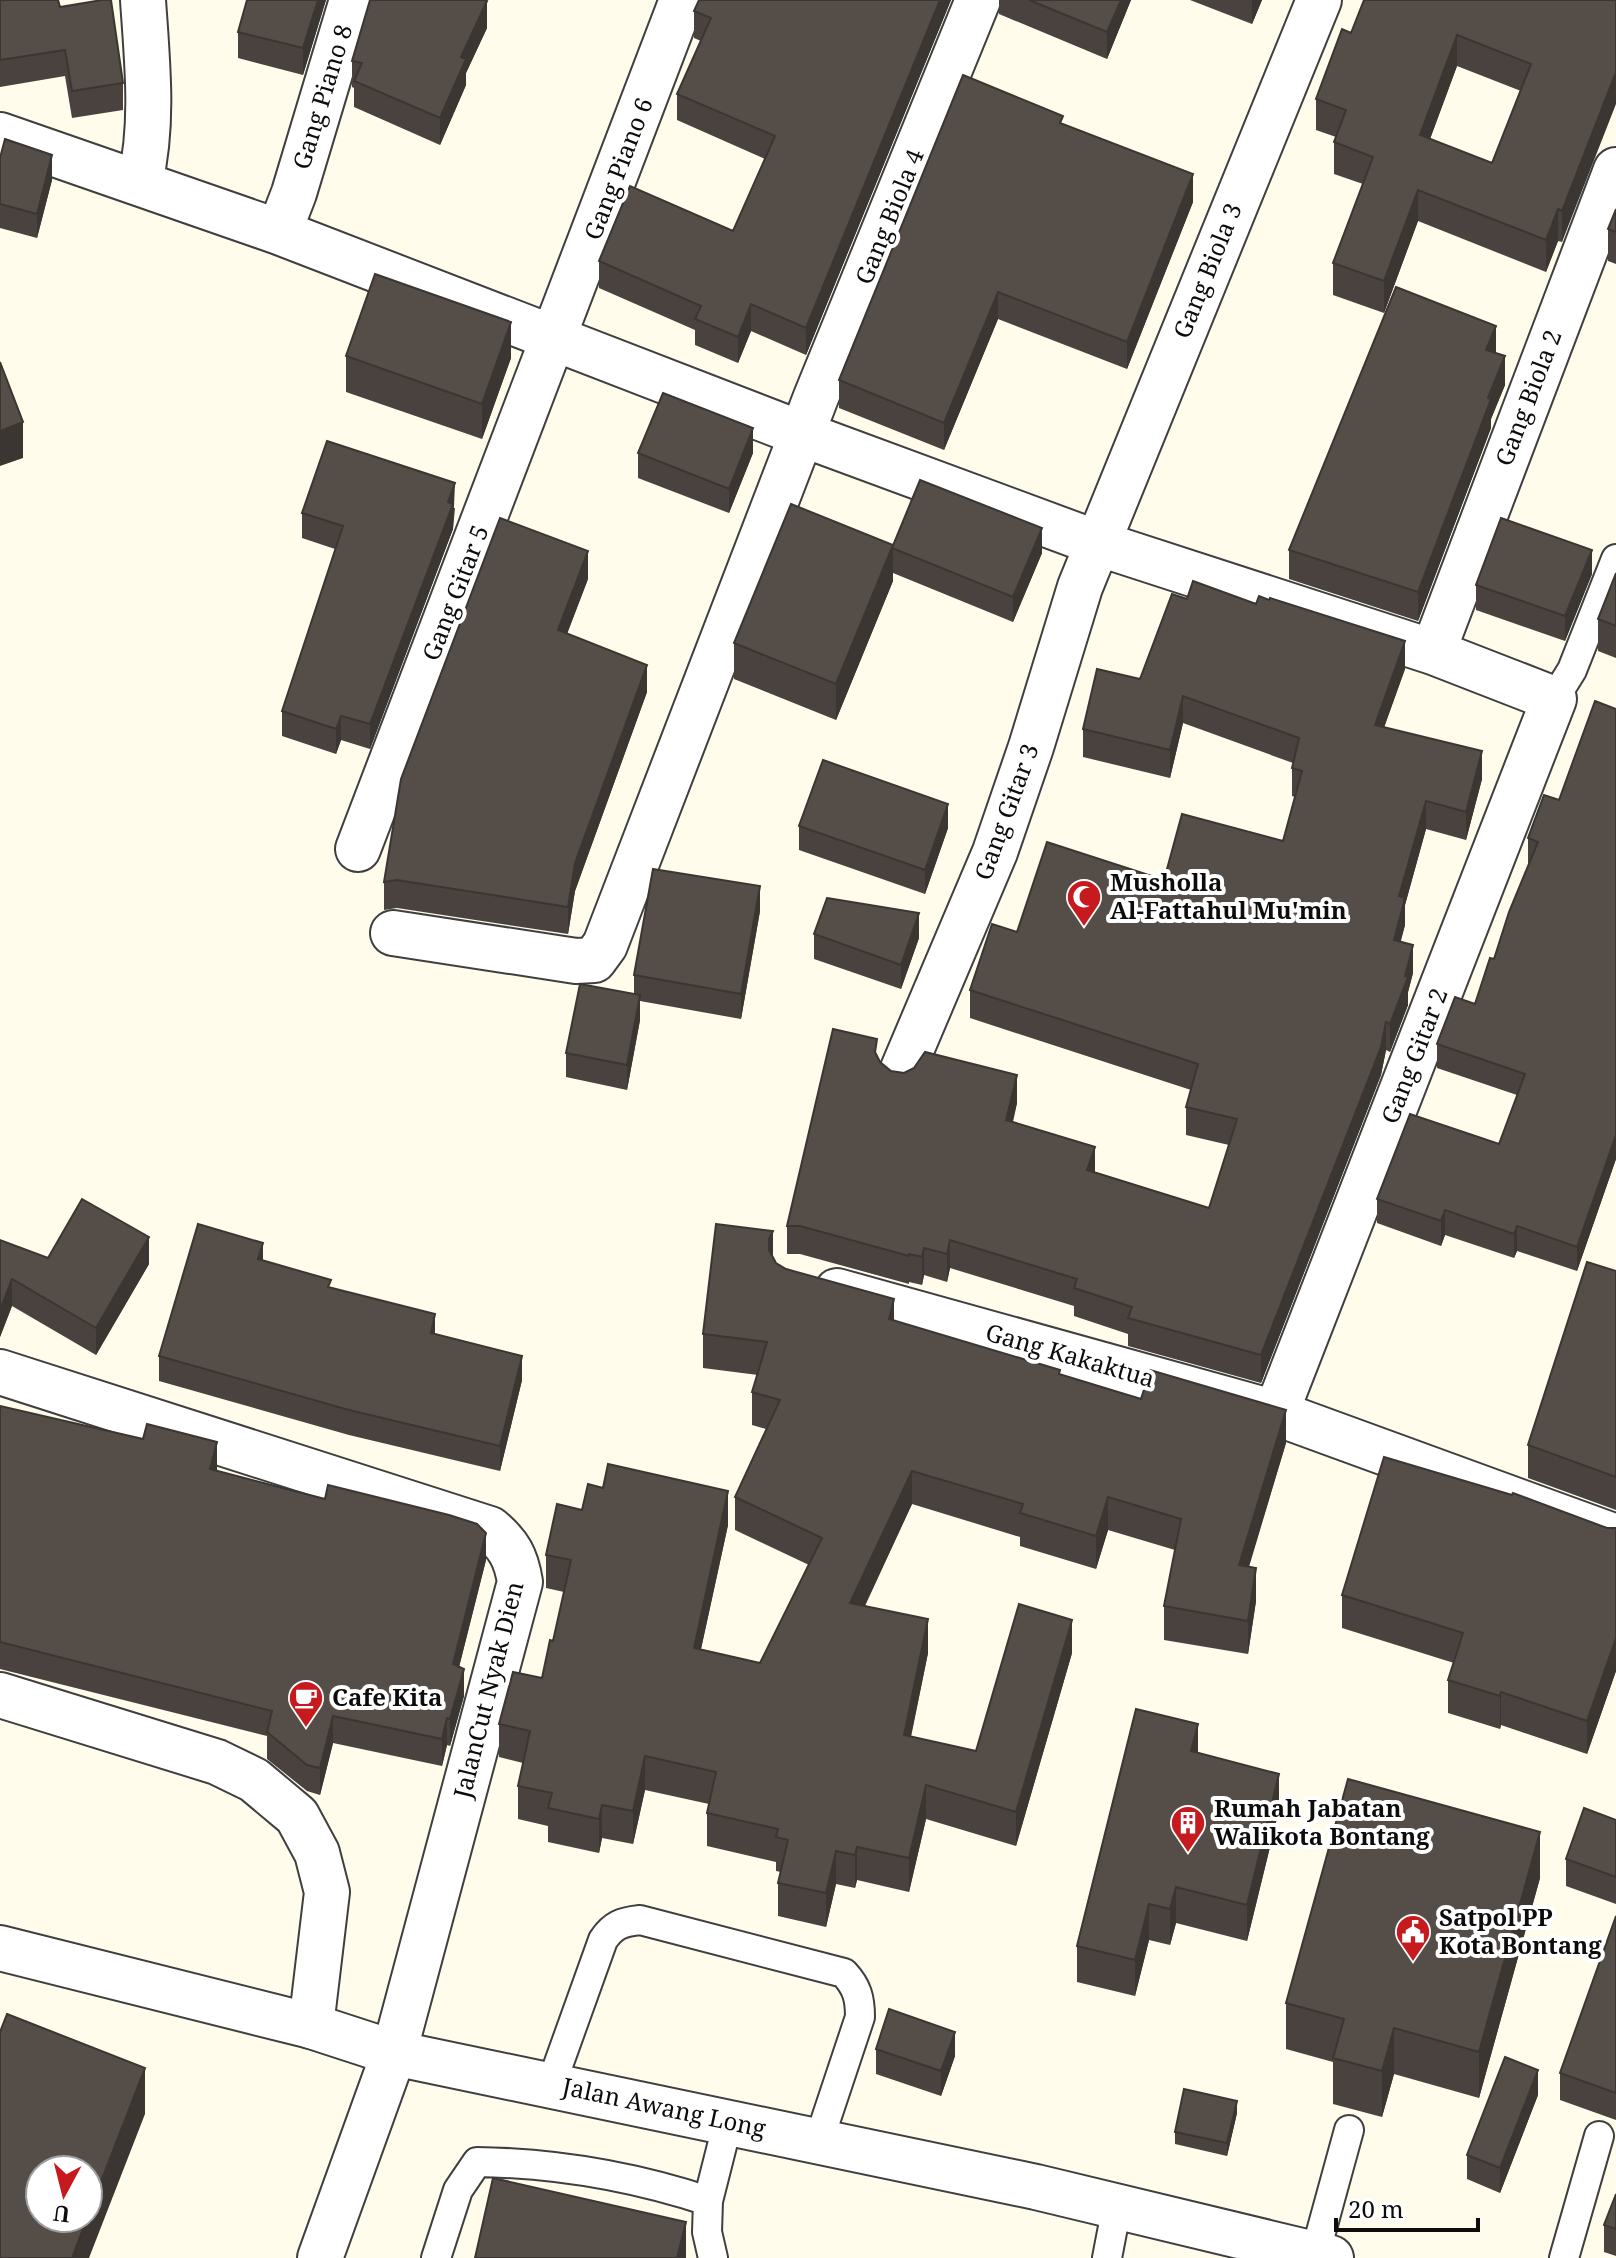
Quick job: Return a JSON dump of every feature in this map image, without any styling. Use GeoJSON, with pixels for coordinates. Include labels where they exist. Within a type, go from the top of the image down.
{"type":"FeatureCollection","features":[{"type":"Feature","properties":{"kind":"street"},"geometry":{"type":"LineString","coordinates":[[143,0],[148,76],[144,164]]}},
{"type":"Feature","properties":{"kind":"street","name":"Gang Piano 8"},"geometry":{"type":"LineString","coordinates":[[286,214],[352,0]]}},
{"type":"Feature","properties":{"kind":"street","name":"Gang Piano 6"},"geometry":{"type":"LineString","coordinates":[[564,312],[682,0]]}},
{"type":"Feature","properties":{"kind":"street","name":"Gang Biola 4"},"geometry":{"type":"LineString","coordinates":[[393,933],[576,961],[594,960],[605,945],[809,415],[978,0]]}},
{"type":"Feature","properties":{"kind":"street","name":"Gang Biola 3"},"geometry":{"type":"LineString","coordinates":[[1105,523],[1319,0]]}},
{"type":"Feature","properties":{"kind":"street"},"geometry":{"type":"LineString","coordinates":[[0,135],[144,164],[564,312],[809,415],[1437,640],[1560,689]]}},
{"type":"Feature","properties":{"kind":"street","name":"Gang Biola 2"},"geometry":{"type":"LineString","coordinates":[[1437,640],[1616,170]]}},
{"type":"Feature","properties":{"kind":"street","name":"Gang Gitar 5"},"geometry":{"type":"LineString","coordinates":[[358,849],[564,312]]}},
{"type":"Feature","properties":{"kind":"street","name":"Gang Gitar 3"},"geometry":{"type":"LineString","coordinates":[[900,1076],[995,852],[1080,587],[1105,523]]}},
{"type":"Feature","properties":{"kind":"street","name":"Gang Gitar 2"},"geometry":{"type":"LineString","coordinates":[[1276,1413],[1560,689]]}},
{"type":"Feature","properties":{"kind":"street","name":"Gang Kakaktua"},"geometry":{"type":"LineString","coordinates":[[793,1278],[1276,1413],[1616,1537]]}},
{"type":"Feature","properties":{"kind":"street","name":"JalanCut Nyak Dien"},"geometry":{"type":"LineString","coordinates":[[0,1372],[490,1529],[508,1544],[517,1563],[520,1582],[394,2053],[320,2258]]}},
{"type":"Feature","properties":{"kind":"street"},"geometry":{"type":"LineString","coordinates":[[0,1695],[217,1762],[254,1780],[297,1816],[317,1853],[327,1892],[311,2026]]}},
{"type":"Feature","properties":{"kind":"street","name":"Jalan Awang Long"},"geometry":{"type":"LineString","coordinates":[[0,1948],[311,2026],[394,2053],[819,2140],[1117,2206],[1323,2256]]}},
{"type":"Feature","properties":{"kind":"lane"},"geometry":{"type":"LineString","coordinates":[[1560,689],[1616,559]]}},
{"type":"Feature","properties":{"kind":"lane"},"geometry":{"type":"LineString","coordinates":[[551,2085],[603,1940],[611,1928],[623,1922],[640,1920],[844,1973],[854,1984],[860,2000],[860,2017],[819,2140]]}},
{"type":"Feature","properties":{"kind":"lane"},"geometry":{"type":"LineString","coordinates":[[713,2258],[707,2232],[708,2201],[728,2122]]}},
{"type":"Feature","properties":{"kind":"lane"},"geometry":{"type":"LineString","coordinates":[[1323,2256],[1349,2130]]}},
{"type":"Feature","properties":{"kind":"lane"},"geometry":{"type":"LineString","coordinates":[[1564,2258],[1599,2136]]}},
{"type":"Feature","properties":{"kind":"lane"},"geometry":{"type":"LineString","coordinates":[[436,2258],[458,2190],[477,2162],[513,2163],[656,2184],[708,2201]]}},
{"type":"Feature","properties":{"kind":"lane"},"geometry":{"type":"LineString","coordinates":[[1107,2258],[1117,2206]]}},
{"type":"Feature","properties":{"kind":"building"},"geometry":{"type":"Polygon","coordinates":[[[0,0],[58,0],[60,7],[111,0],[123,83],[72,91],[65,50],[0,60],[0,0]]]}},
{"type":"Feature","properties":{"kind":"building"},"geometry":{"type":"Polygon","coordinates":[[[247,0],[318,0],[303,48],[238,32],[247,0]]]}},
{"type":"Feature","properties":{"kind":"building"},"geometry":{"type":"Polygon","coordinates":[[[370,0],[487,1],[461,57],[466,59],[440,118],[354,81],[362,63],[352,61],[370,0]]]}},
{"type":"Feature","properties":{"kind":"building"},"geometry":{"type":"Polygon","coordinates":[[[699,0],[940,0],[806,328],[751,304],[738,337],[695,319],[701,306],[599,261],[630,186],[733,231],[775,136],[677,94],[711,18],[694,11],[699,0]]]}},
{"type":"Feature","properties":{"kind":"building"},"geometry":{"type":"Polygon","coordinates":[[[1029,0],[1121,0],[1107,32],[1029,0]]]}},
{"type":"Feature","properties":{"kind":"building"},"geometry":{"type":"Polygon","coordinates":[[[1364,0],[1616,0],[1616,72],[1562,211],[1558,209],[1546,240],[1418,190],[1384,281],[1333,263],[1373,157],[1334,142],[1346,110],[1316,99],[1342,29],[1351,33],[1364,0]],[[1457,35],[1420,135],[1492,163],[1531,64],[1457,35]]]}},
{"type":"Feature","properties":{"kind":"building"},"geometry":{"type":"Polygon","coordinates":[[[963,75],[1063,116],[1060,123],[1193,174],[1127,342],[998,292],[944,423],[839,380],[963,75]]]}},
{"type":"Feature","properties":{"kind":"building"},"geometry":{"type":"Polygon","coordinates":[[[5,139],[52,155],[37,214],[0,204],[0,158],[5,139]]]}},
{"type":"Feature","properties":{"kind":"building"},"geometry":{"type":"Polygon","coordinates":[[[1616,209],[1616,232],[1608,229],[1616,209]]]}},
{"type":"Feature","properties":{"kind":"building"},"geometry":{"type":"Polygon","coordinates":[[[375,274],[511,322],[482,404],[346,356],[375,274]]]}},
{"type":"Feature","properties":{"kind":"building"},"geometry":{"type":"Polygon","coordinates":[[[1396,287],[1496,326],[1486,350],[1505,356],[1418,592],[1289,550],[1396,287]]]}},
{"type":"Feature","properties":{"kind":"building"},"geometry":{"type":"Polygon","coordinates":[[[0,362],[23,422],[0,431],[0,362]]]}},
{"type":"Feature","properties":{"kind":"building"},"geometry":{"type":"Polygon","coordinates":[[[663,393],[753,428],[729,489],[638,453],[663,393]]]}},
{"type":"Feature","properties":{"kind":"building"},"geometry":{"type":"Polygon","coordinates":[[[327,441],[455,483],[448,502],[453,504],[370,724],[341,716],[336,729],[282,711],[343,526],[302,513],[327,441]]]}},
{"type":"Feature","properties":{"kind":"building"},"geometry":{"type":"Polygon","coordinates":[[[920,480],[1042,528],[1013,597],[892,548],[920,480]]]}},
{"type":"Feature","properties":{"kind":"building"},"geometry":{"type":"Polygon","coordinates":[[[791,504],[893,545],[836,684],[734,643],[791,504]]]}},
{"type":"Feature","properties":{"kind":"building"},"geometry":{"type":"Polygon","coordinates":[[[500,518],[588,551],[558,630],[647,665],[575,863],[568,907],[397,880],[384,882],[401,779],[500,518]]]}},
{"type":"Feature","properties":{"kind":"building"},"geometry":{"type":"Polygon","coordinates":[[[1501,518],[1592,550],[1565,616],[1476,585],[1501,518]]]}},
{"type":"Feature","properties":{"kind":"building"},"geometry":{"type":"Polygon","coordinates":[[[1616,573],[1616,626],[1598,619],[1616,573]]]}},
{"type":"Feature","properties":{"kind":"building"},"geometry":{"type":"Polygon","coordinates":[[[1193,581],[1256,604],[1259,596],[1270,598],[1405,641],[1375,725],[1482,751],[1466,812],[1426,801],[1399,896],[1405,898],[1394,940],[1413,945],[1405,976],[1408,977],[1390,1024],[1386,1022],[1381,1047],[1261,1355],[1128,1318],[1132,1307],[1074,1288],[1077,1279],[950,1240],[947,1254],[924,1248],[922,1257],[909,1256],[800,1226],[787,1226],[833,1029],[877,1039],[875,1052],[880,1062],[891,1071],[904,1073],[914,1068],[925,1052],[1017,1075],[1006,1120],[1095,1147],[1087,1170],[1209,1208],[1237,1119],[1186,1107],[1198,1064],[970,990],[992,924],[1017,932],[1047,842],[1164,880],[1182,814],[1283,841],[1302,771],[1292,768],[1299,738],[1183,696],[1170,750],[1083,729],[1097,669],[1140,679],[1172,594],[1187,599],[1193,581]]]}},
{"type":"Feature","properties":{"kind":"building"},"geometry":{"type":"Polygon","coordinates":[[[1595,701],[1616,709],[1616,1135],[1577,1247],[1517,1226],[1514,1234],[1445,1210],[1441,1221],[1377,1199],[1410,1114],[1499,1144],[1525,1074],[1437,1044],[1455,997],[1475,1004],[1490,958],[1494,959],[1509,912],[1538,842],[1528,838],[1544,795],[1559,800],[1595,701]]]}},
{"type":"Feature","properties":{"kind":"building"},"geometry":{"type":"Polygon","coordinates":[[[823,760],[948,804],[925,870],[799,826],[823,760]]]}},
{"type":"Feature","properties":{"kind":"building"},"geometry":{"type":"Polygon","coordinates":[[[653,869],[760,886],[741,994],[634,975],[653,869]]]}},
{"type":"Feature","properties":{"kind":"building"},"geometry":{"type":"Polygon","coordinates":[[[827,898],[919,913],[901,965],[814,934],[827,898]]]}},
{"type":"Feature","properties":{"kind":"building"},"geometry":{"type":"Polygon","coordinates":[[[580,984],[640,995],[627,1065],[566,1053],[580,984]]]}},
{"type":"Feature","properties":{"kind":"building"},"geometry":{"type":"Polygon","coordinates":[[[82,1199],[149,1237],[96,1328],[12,1279],[0,1310],[0,1240],[48,1258],[82,1199]]]}},
{"type":"Feature","properties":{"kind":"building"},"geometry":{"type":"Polygon","coordinates":[[[198,1224],[263,1243],[258,1259],[331,1280],[328,1287],[435,1314],[431,1333],[522,1356],[500,1446],[349,1410],[159,1356],[198,1224]]]}},
{"type":"Feature","properties":{"kind":"building"},"geometry":{"type":"Polygon","coordinates":[[[716,1224],[773,1231],[769,1250],[776,1263],[786,1269],[894,1299],[889,1319],[1060,1370],[1059,1374],[1141,1399],[1150,1370],[1286,1410],[1239,1565],[1256,1568],[1248,1621],[1164,1606],[1181,1519],[1108,1497],[1096,1536],[1020,1513],[1023,1504],[912,1471],[850,1603],[928,1619],[904,1735],[976,1751],[1019,1604],[1072,1620],[1016,1812],[926,1785],[909,1858],[857,1847],[855,1855],[836,1851],[826,1893],[778,1883],[788,1840],[776,1837],[778,1829],[707,1813],[716,1772],[645,1756],[633,1811],[602,1805],[599,1819],[548,1808],[552,1793],[518,1786],[530,1731],[499,1724],[513,1672],[542,1678],[550,1640],[553,1641],[571,1560],[546,1555],[557,1504],[582,1510],[588,1484],[603,1488],[608,1464],[728,1491],[694,1648],[760,1663],[822,1538],[735,1497],[780,1400],[752,1392],[767,1342],[703,1334],[716,1224]]]}},
{"type":"Feature","properties":{"kind":"building"},"geometry":{"type":"Polygon","coordinates":[[[1587,1262],[1616,1271],[1616,1477],[1528,1445],[1587,1262]]]}},
{"type":"Feature","properties":{"kind":"building"},"geometry":{"type":"Polygon","coordinates":[[[0,1406],[143,1439],[147,1424],[217,1442],[210,1469],[325,1499],[328,1485],[477,1524],[486,1533],[453,1664],[464,1669],[442,1739],[333,1716],[320,1768],[307,1765],[267,1732],[272,1711],[0,1642],[0,1406]]]}},
{"type":"Feature","properties":{"kind":"building"},"geometry":{"type":"Polygon","coordinates":[[[1384,1457],[1513,1493],[1607,1528],[1616,1528],[1616,1638],[1587,1721],[1501,1692],[1500,1696],[1448,1680],[1463,1633],[1342,1595],[1384,1457]]]}},
{"type":"Feature","properties":{"kind":"building","name":"Rumah Jabatan Walikota Bontang"},"geometry":{"type":"Polygon","coordinates":[[[1136,1709],[1198,1724],[1191,1751],[1279,1774],[1247,1905],[1176,1887],[1170,1909],[1149,1904],[1135,1960],[1077,1946],[1136,1709]]]}},
{"type":"Feature","properties":{"kind":"building","name":"Satpol PP Kota Bontang"},"geometry":{"type":"Polygon","coordinates":[[[1348,1779],[1540,1832],[1479,2052],[1394,2028],[1382,2071],[1333,2058],[1344,2019],[1286,2003],[1348,1779]]]}},
{"type":"Feature","properties":{"kind":"building"},"geometry":{"type":"Polygon","coordinates":[[[1584,1808],[1616,1820],[1616,1877],[1566,1859],[1584,1808]]]}},
{"type":"Feature","properties":{"kind":"building"},"geometry":{"type":"Polygon","coordinates":[[[1616,1916],[1616,2093],[1560,2073],[1616,1916]]]}},
{"type":"Feature","properties":{"kind":"building"},"geometry":{"type":"Polygon","coordinates":[[[889,2009],[955,2032],[941,2071],[876,2049],[889,2009]]]}},
{"type":"Feature","properties":{"kind":"building"},"geometry":{"type":"Polygon","coordinates":[[[7,2014],[145,2068],[104,2174],[104,2154],[24,2154],[24,2234],[81,2234],[72,2258],[0,2258],[0,2032],[7,2014]]]}},
{"type":"Feature","properties":{"kind":"building"},"geometry":{"type":"Polygon","coordinates":[[[1505,2057],[1538,2070],[1500,2168],[1467,2155],[1505,2057]]]}},
{"type":"Feature","properties":{"kind":"building"},"geometry":{"type":"Polygon","coordinates":[[[1184,2089],[1237,2101],[1227,2143],[1175,2132],[1184,2089]]]}},
{"type":"Feature","properties":{"kind":"building"},"geometry":{"type":"Polygon","coordinates":[[[493,2178],[686,2222],[677,2258],[475,2258],[493,2178]]]}},
{"type":"Feature","properties":{"kind":"building"},"geometry":{"type":"Polygon","coordinates":[[[1616,2194],[1616,2229],[1604,2225],[1616,2194]]]}},
{"type":"Feature","properties":{"kind":"place","name":"Musholla Al-Fattahul Mu'min"},"geometry":{"type":"Point","coordinates":[1084,928]}},
{"type":"Feature","properties":{"kind":"place","name":"Cafe Kita"},"geometry":{"type":"Point","coordinates":[306,1729]}},
{"type":"Feature","properties":{"kind":"place","name":"Rumah Jabatan Walikota Bontang"},"geometry":{"type":"Point","coordinates":[1188,1854]}},
{"type":"Feature","properties":{"kind":"place","name":"Satpol PP Kota Bontang"},"geometry":{"type":"Point","coordinates":[1413,1963]}}]}
